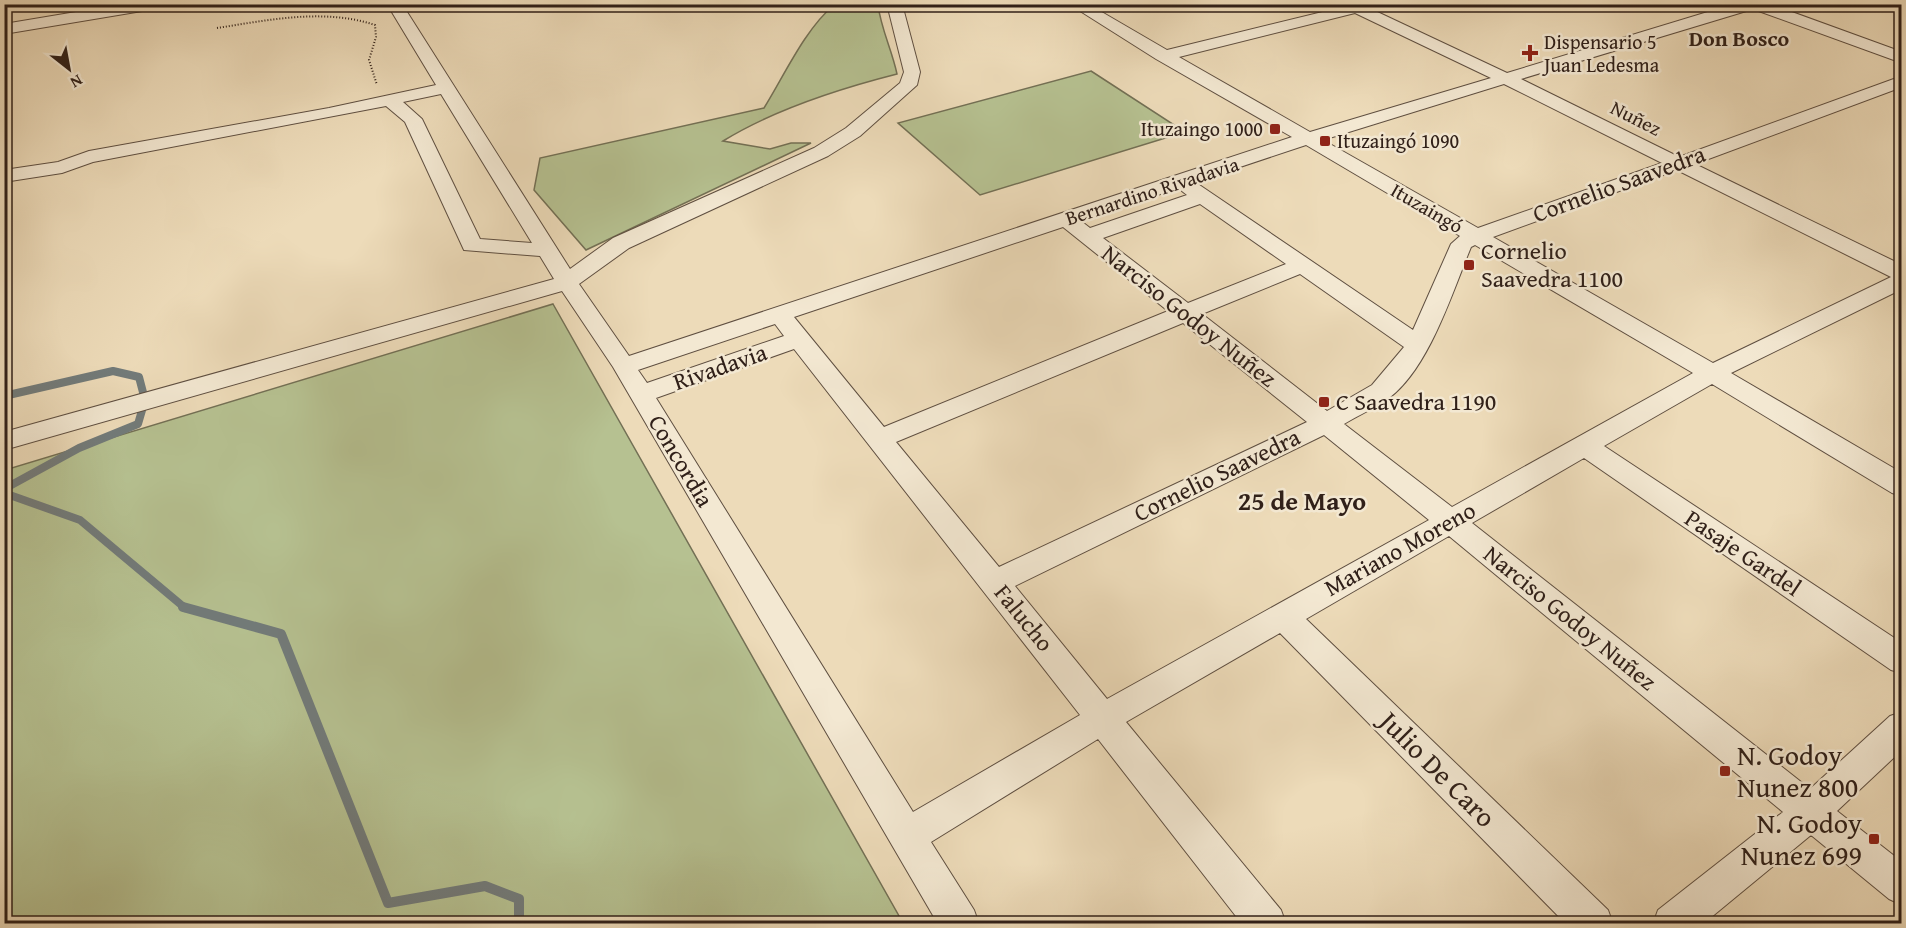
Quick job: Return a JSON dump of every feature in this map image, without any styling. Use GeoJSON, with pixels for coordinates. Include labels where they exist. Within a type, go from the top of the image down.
{"type":"FeatureCollection","features":[{"type":"Feature","properties":{"kind":"street"},"geometry":{"type":"LineString","coordinates":[[4,29],[154,4]]}},
{"type":"Feature","properties":{"kind":"street","name":"Concordia"},"geometry":{"type":"LineString","coordinates":[[394,4],[567,282],[624,366],[960,924]]}},
{"type":"Feature","properties":{"kind":"street"},"geometry":{"type":"LineString","coordinates":[[4,441],[567,282],[621,243],[821,152],[853,132],[885,105],[908,85],[912,72],[894,4]]}},
{"type":"Feature","properties":{"kind":"street","name":"Ituzaingó"},"geometry":{"type":"LineString","coordinates":[[1076,4],[1162,56],[1309,138],[1712,373],[1902,486]]}},
{"type":"Feature","properties":{"kind":"street"},"geometry":{"type":"LineString","coordinates":[[1753,4],[1902,58]]}},
{"type":"Feature","properties":{"kind":"street","name":"Bernardino Rivadavia"},"geometry":{"type":"LineString","coordinates":[[624,366],[1309,138],[1753,4]]}},
{"type":"Feature","properties":{"kind":"street"},"geometry":{"type":"LineString","coordinates":[[1162,56],[1358,6]]}},
{"type":"Feature","properties":{"kind":"street","name":"Nuñez"},"geometry":{"type":"LineString","coordinates":[[1358,6],[1902,274]]}},
{"type":"Feature","properties":{"kind":"street","name":"Cornelio Saavedra"},"geometry":{"type":"LineString","coordinates":[[995,582],[1325,424],[1381,391],[1402,368],[1418,345],[1462,244],[1475,236],[1902,81]]}},
{"type":"Feature","properties":{"kind":"street"},"geometry":{"type":"LineString","coordinates":[[4,176],[62,167],[89,157],[445,88]]}},
{"type":"Feature","properties":{"kind":"street"},"geometry":{"type":"LineString","coordinates":[[389,100],[413,118],[472,245],[547,250]]}},
{"type":"Feature","properties":{"kind":"street"},"geometry":{"type":"LineString","coordinates":[[1180,181],[1418,345]]}},
{"type":"Feature","properties":{"kind":"street"},"geometry":{"type":"LineString","coordinates":[[1087,236],[1202,196]]}},
{"type":"Feature","properties":{"kind":"street","name":"Narciso Godoy Nuñez"},"geometry":{"type":"LineString","coordinates":[[1066,219],[1450,521],[1902,886]]}},
{"type":"Feature","properties":{"kind":"street"},"geometry":{"type":"LineString","coordinates":[[878,439],[1302,265]]}},
{"type":"Feature","properties":{"kind":"street","name":"Mariano Moreno"},"geometry":{"type":"LineString","coordinates":[[907,836],[1282,615],[1712,373],[1902,280]]}},
{"type":"Feature","properties":{"kind":"street","name":"Falucho"},"geometry":{"type":"LineString","coordinates":[[779,314],[1267,924]]}},
{"type":"Feature","properties":{"kind":"street","name":"Rivadavia"},"geometry":{"type":"LineString","coordinates":[[641,394],[799,339]]}},
{"type":"Feature","properties":{"kind":"street","name":"Pasaje Gardel"},"geometry":{"type":"LineString","coordinates":[[1585,446],[1902,660]]}},
{"type":"Feature","properties":{"kind":"street","name":"Julio De Caro"},"geometry":{"type":"LineString","coordinates":[[1282,615],[1594,924]]}},
{"type":"Feature","properties":{"kind":"street"},"geometry":{"type":"LineString","coordinates":[[1672,924],[1811,812],[1902,727]]}},
{"type":"Feature","properties":{"kind":"path"},"geometry":{"type":"LineString","coordinates":[[217,28],[279,20],[362,18],[375,24],[376,37],[369,60],[377,86],[389,100]]}},
{"type":"Feature","properties":{"kind":"green space"},"geometry":{"type":"Polygon","coordinates":[[[834,5],[878,5],[897,74],[807,101],[764,119],[723,141],[770,149],[791,143],[811,143],[586,250],[534,190],[540,158],[764,108],[804,40],[823,15],[834,5]]]}},
{"type":"Feature","properties":{"kind":"green space"},"geometry":{"type":"Polygon","coordinates":[[[1091,71],[1185,132],[980,195],[898,123],[1091,71]]]}},
{"type":"Feature","properties":{"kind":"green space"},"geometry":{"type":"Polygon","coordinates":[[[553,304],[903,923],[5,923],[5,470],[553,304]]]}},
{"type":"Feature","properties":{"kind":"waterway"},"geometry":{"type":"LineString","coordinates":[[4,396],[113,371],[139,377],[145,400],[138,424],[79,448],[4,489]]}},
{"type":"Feature","properties":{"kind":"waterway"},"geometry":{"type":"LineString","coordinates":[[4,493],[80,520],[184,607]]}},
{"type":"Feature","properties":{"kind":"waterway"},"geometry":{"type":"LineString","coordinates":[[184,607],[281,634],[388,903],[485,886],[519,899],[519,924]]}},
{"type":"Feature","properties":{"kind":"place","name":"Dispensario 5 Juan Ledesma"},"geometry":{"type":"Point","coordinates":[1530,53]}},
{"type":"Feature","properties":{"kind":"place","name":"Ituzaingo 1000"},"geometry":{"type":"Point","coordinates":[1275,129]}},
{"type":"Feature","properties":{"kind":"place","name":"Ituzaingó 1090"},"geometry":{"type":"Point","coordinates":[1325,141]}},
{"type":"Feature","properties":{"kind":"place","name":"Cornelio Saavedra 1100"},"geometry":{"type":"Point","coordinates":[1469,265]}},
{"type":"Feature","properties":{"kind":"place","name":"C Saavedra 1190"},"geometry":{"type":"Point","coordinates":[1324,402]}},
{"type":"Feature","properties":{"kind":"place","name":"N. Godoy Nunez 800"},"geometry":{"type":"Point","coordinates":[1725,771]}},
{"type":"Feature","properties":{"kind":"place","name":"N. Godoy Nunez 699"},"geometry":{"type":"Point","coordinates":[1874,839]}},
{"type":"Feature","properties":{"kind":"district","name":"Don Bosco"},"geometry":{"type":"Point","coordinates":[1739,38]}},
{"type":"Feature","properties":{"kind":"district","name":"25 de Mayo"},"geometry":{"type":"Point","coordinates":[1302,501]}}]}
